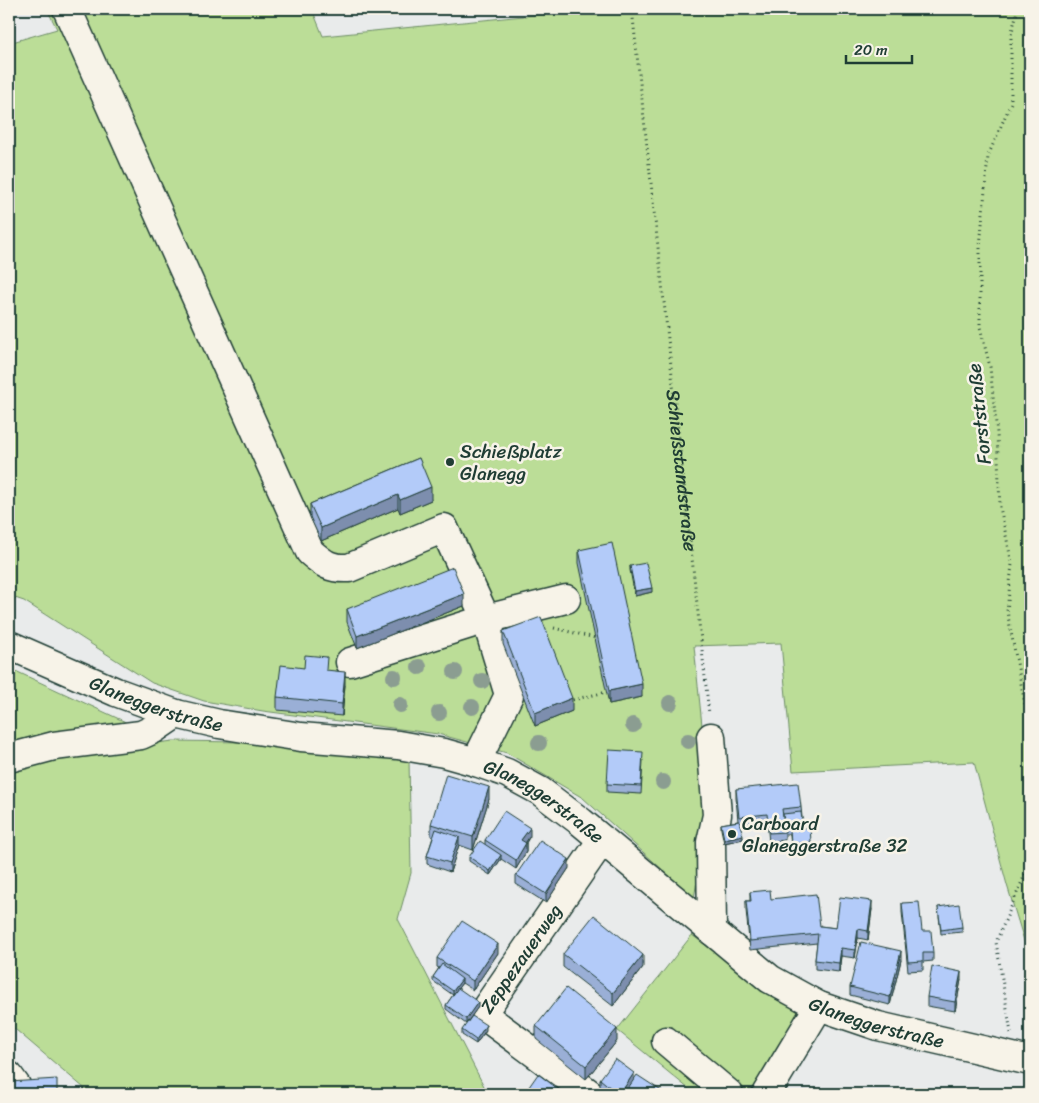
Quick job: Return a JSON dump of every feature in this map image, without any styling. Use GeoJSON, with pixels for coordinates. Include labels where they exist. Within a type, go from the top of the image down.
{"type":"FeatureCollection","features":[{"type":"Feature","properties":{"kind":"street"},"geometry":{"type":"LineString","coordinates":[[67,9],[310,552],[324,564],[337,569],[348,568],[444,528],[486,619],[509,695],[476,762]]}},
{"type":"Feature","properties":{"kind":"street"},"geometry":{"type":"LineString","coordinates":[[350,662],[486,619],[566,599]]}},
{"type":"Feature","properties":{"kind":"street","name":"Glaneggerstraße"},"geometry":{"type":"LineString","coordinates":[[9,645],[116,692],[176,714],[219,724],[301,737],[398,745],[444,753],[507,773],[540,791],[581,822],[770,979],[820,1006],[878,1026],[1023,1059]]}},
{"type":"Feature","properties":{"kind":"street"},"geometry":{"type":"LineString","coordinates":[[9,758],[54,746],[141,735],[154,729],[176,714]]}},
{"type":"Feature","properties":{"kind":"street"},"geometry":{"type":"LineString","coordinates":[[712,737],[717,815],[711,842],[712,932]]}},
{"type":"Feature","properties":{"kind":"street","name":"Zeppezauerweg"},"geometry":{"type":"LineString","coordinates":[[590,1094],[482,1014],[602,840]]}},
{"type":"Feature","properties":{"kind":"street"},"geometry":{"type":"LineString","coordinates":[[766,1094],[820,1006]]}},
{"type":"Feature","properties":{"kind":"street"},"geometry":{"type":"LineString","coordinates":[[666,1041],[728,1094]]}},
{"type":"Feature","properties":{"kind":"path","name":"Schießstandstraße"},"geometry":{"type":"LineString","coordinates":[[632,9],[712,737]]}},
{"type":"Feature","properties":{"kind":"path","name":"Forststraße"},"geometry":{"type":"LineString","coordinates":[[1018,9],[1012,35],[1011,103],[988,156],[980,247],[980,327],[990,367],[997,433],[1000,507],[1012,564],[1007,610],[1030,730]]}},
{"type":"Feature","properties":{"kind":"path"},"geometry":{"type":"LineString","coordinates":[[568,701],[606,692]]}},
{"type":"Feature","properties":{"kind":"path"},"geometry":{"type":"LineString","coordinates":[[1023,1059],[996,942],[1030,863]]}},
{"type":"Feature","properties":{"kind":"green space"},"geometry":{"type":"Polygon","coordinates":[[[47,9],[312,9],[323,36],[594,9],[1030,9],[1030,960],[1007,885],[974,762],[793,771],[781,643],[694,646],[710,805],[694,898],[583,798],[507,753],[438,734],[263,711],[204,701],[152,683],[24,601],[9,596],[9,43],[57,29],[47,9]]]}},
{"type":"Feature","properties":{"kind":"green space"},"geometry":{"type":"Polygon","coordinates":[[[9,668],[130,724],[9,748],[9,668]]]}},
{"type":"Feature","properties":{"kind":"green space"},"geometry":{"type":"Polygon","coordinates":[[[173,741],[242,742],[409,759],[411,873],[398,919],[488,1094],[91,1094],[9,1024],[9,771],[75,754],[173,741]]]}},
{"type":"Feature","properties":{"kind":"green space"},"geometry":{"type":"Polygon","coordinates":[[[692,935],[749,978],[791,1005],[802,1015],[757,1094],[695,1094],[617,1030],[692,935]]]}},
{"type":"Feature","properties":{"kind":"building"},"geometry":{"type":"Polygon","coordinates":[[[419,458],[431,487],[400,500],[398,495],[321,528],[310,504],[419,458]]]}},
{"type":"Feature","properties":{"kind":"building"},"geometry":{"type":"Polygon","coordinates":[[[612,543],[642,684],[609,691],[579,550],[612,543]]]}},
{"type":"Feature","properties":{"kind":"building"},"geometry":{"type":"Polygon","coordinates":[[[646,563],[652,588],[635,591],[630,566],[646,563]]]}},
{"type":"Feature","properties":{"kind":"building"},"geometry":{"type":"Polygon","coordinates":[[[453,567],[464,594],[357,636],[347,609],[453,567]]]}},
{"type":"Feature","properties":{"kind":"building"},"geometry":{"type":"Polygon","coordinates":[[[541,617],[572,698],[535,713],[503,631],[541,617]]]}},
{"type":"Feature","properties":{"kind":"building"},"geometry":{"type":"Polygon","coordinates":[[[305,655],[327,657],[326,670],[345,672],[342,704],[277,697],[281,665],[304,668],[305,655]]]}},
{"type":"Feature","properties":{"kind":"building"},"geometry":{"type":"Polygon","coordinates":[[[609,750],[643,752],[641,786],[607,784],[609,750]]]}},
{"type":"Feature","properties":{"kind":"building"},"geometry":{"type":"Polygon","coordinates":[[[446,774],[489,787],[473,837],[431,824],[446,774]]]}},
{"type":"Feature","properties":{"kind":"building"},"geometry":{"type":"Polygon","coordinates":[[[798,783],[801,807],[782,809],[785,832],[769,833],[767,814],[739,817],[736,789],[798,783]]]}},
{"type":"Feature","properties":{"kind":"building"},"geometry":{"type":"Polygon","coordinates":[[[504,811],[530,828],[521,840],[526,843],[516,860],[485,840],[504,811]]]}},
{"type":"Feature","properties":{"kind":"building"},"geometry":{"type":"Polygon","coordinates":[[[801,812],[803,828],[810,827],[811,842],[791,844],[790,829],[784,830],[783,814],[801,812]]]}},
{"type":"Feature","properties":{"kind":"building","name":"Carboard Glaneggerstraße 32"},"geometry":{"type":"Polygon","coordinates":[[[739,821],[743,835],[724,839],[721,824],[739,821]]]}},
{"type":"Feature","properties":{"kind":"building"},"geometry":{"type":"Polygon","coordinates":[[[436,829],[459,837],[450,863],[427,856],[436,829]]]}},
{"type":"Feature","properties":{"kind":"building"},"geometry":{"type":"Polygon","coordinates":[[[540,840],[569,859],[546,894],[516,875],[540,840]]]}},
{"type":"Feature","properties":{"kind":"building"},"geometry":{"type":"Polygon","coordinates":[[[480,841],[501,855],[490,871],[469,857],[480,841]]]}},
{"type":"Feature","properties":{"kind":"building"},"geometry":{"type":"Polygon","coordinates":[[[770,890],[771,899],[816,894],[820,926],[836,928],[840,897],[872,901],[868,931],[858,929],[855,950],[841,948],[839,963],[815,960],[818,934],[750,941],[746,901],[751,901],[750,892],[770,890]]]}},
{"type":"Feature","properties":{"kind":"building"},"geometry":{"type":"Polygon","coordinates":[[[919,902],[922,931],[931,931],[933,953],[923,953],[923,961],[908,962],[902,903],[919,902]]]}},
{"type":"Feature","properties":{"kind":"building"},"geometry":{"type":"Polygon","coordinates":[[[959,904],[962,927],[941,930],[938,907],[959,904]]]}},
{"type":"Feature","properties":{"kind":"building"},"geometry":{"type":"Polygon","coordinates":[[[594,915],[643,955],[613,993],[563,954],[594,915]]]}},
{"type":"Feature","properties":{"kind":"building"},"geometry":{"type":"Polygon","coordinates":[[[462,921],[498,944],[473,981],[437,958],[462,921]]]}},
{"type":"Feature","properties":{"kind":"building"},"geometry":{"type":"Polygon","coordinates":[[[861,942],[901,951],[890,997],[850,987],[861,942]]]}},
{"type":"Feature","properties":{"kind":"building"},"geometry":{"type":"Polygon","coordinates":[[[442,964],[462,979],[453,991],[433,977],[442,964]]]}},
{"type":"Feature","properties":{"kind":"building"},"geometry":{"type":"Polygon","coordinates":[[[932,966],[961,972],[955,1002],[927,997],[932,966]]]}},
{"type":"Feature","properties":{"kind":"building"},"geometry":{"type":"Polygon","coordinates":[[[458,988],[478,1002],[466,1019],[446,1005],[458,988]]]}},
{"type":"Feature","properties":{"kind":"building"},"geometry":{"type":"Polygon","coordinates":[[[566,988],[617,1029],[586,1066],[536,1026],[566,988]]]}},
{"type":"Feature","properties":{"kind":"building"},"geometry":{"type":"Polygon","coordinates":[[[472,1016],[486,1025],[476,1040],[462,1030],[472,1016]]]}},
{"type":"Feature","properties":{"kind":"building"},"geometry":{"type":"Polygon","coordinates":[[[615,1059],[634,1073],[620,1094],[600,1079],[615,1059]]]}},
{"type":"Feature","properties":{"kind":"building"},"geometry":{"type":"Polygon","coordinates":[[[538,1074],[565,1094],[524,1094],[538,1074]]]}},
{"type":"Feature","properties":{"kind":"building"},"geometry":{"type":"Polygon","coordinates":[[[637,1075],[666,1094],[624,1094],[637,1075]]]}},
{"type":"Feature","properties":{"kind":"building"},"geometry":{"type":"Polygon","coordinates":[[[57,1079],[57,1094],[9,1094],[9,1082],[57,1079]]]}},
{"type":"Feature","properties":{"kind":"building"},"geometry":{"type":"Polygon","coordinates":[[[930,1090],[938,1094],[927,1094],[930,1090]]]}},
{"type":"Feature","properties":{"kind":"place","name":"Schießplatz Glanegg"},"geometry":{"type":"Point","coordinates":[450,462]}},
{"type":"Feature","properties":{"kind":"place","name":"Carboard Glaneggerstraße 32"},"geometry":{"type":"Point","coordinates":[732,834]}}]}
